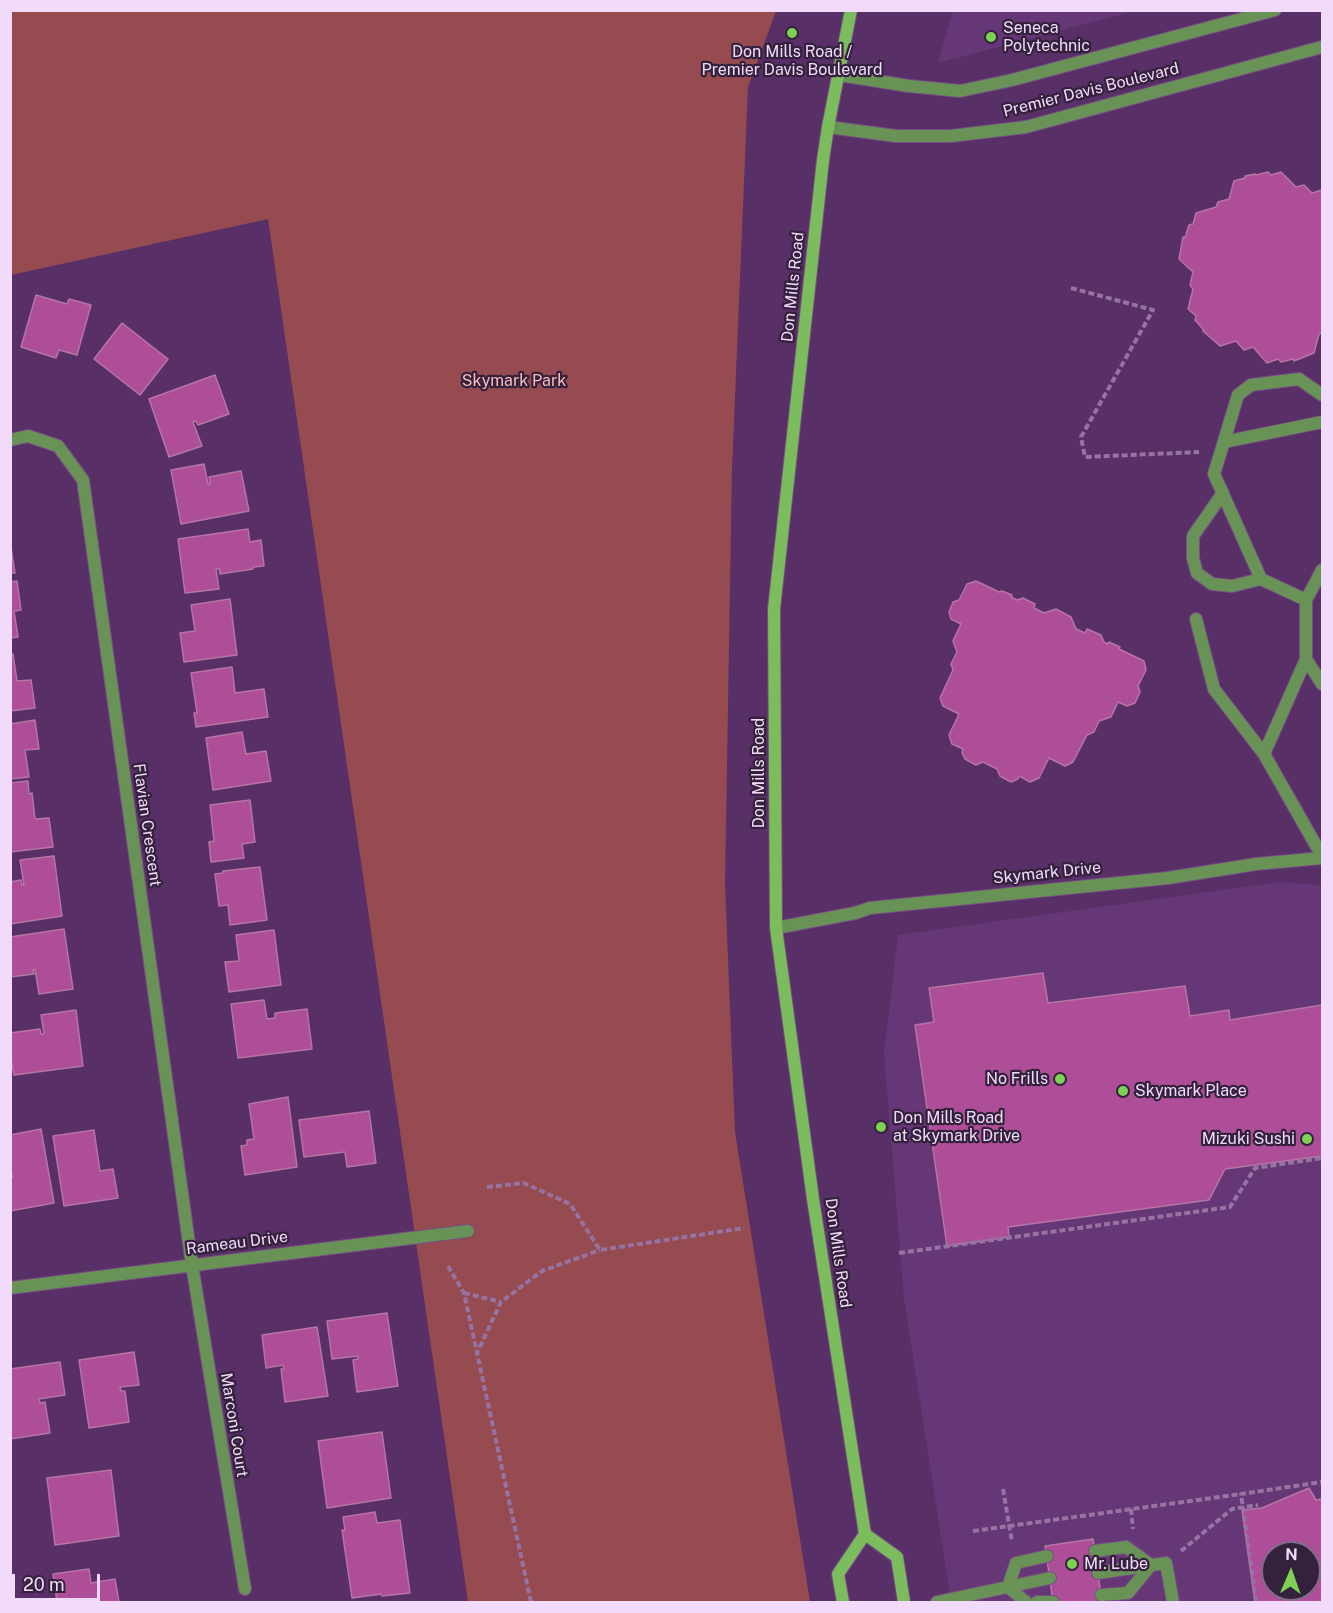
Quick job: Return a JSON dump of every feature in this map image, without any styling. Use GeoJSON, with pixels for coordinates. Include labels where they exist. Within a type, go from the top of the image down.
{"type":"FeatureCollection","features":[{"type":"Feature","properties":{"kind":"main road","name":"Don Mills Road"},"geometry":{"type":"LineString","coordinates":[[851,10],[823,160],[774,609],[776,928],[813,1199],[865,1534]]}},
{"type":"Feature","properties":{"kind":"main road"},"geometry":{"type":"LineString","coordinates":[[843,1602],[838,1574],[865,1534],[897,1557],[904,1602]]}},
{"type":"Feature","properties":{"kind":"street","name":"Premier Davis Boulevard"},"geometry":{"type":"LineString","coordinates":[[839,75],[960,91],[1012,80],[1275,10]]}},
{"type":"Feature","properties":{"kind":"street","name":"Premier Davis Boulevard"},"geometry":{"type":"LineString","coordinates":[[828,127],[896,136],[951,136],[1026,127],[1323,47]]}},
{"type":"Feature","properties":{"kind":"street"},"geometry":{"type":"LineString","coordinates":[[1261,579],[1214,474],[1238,395],[1251,385],[1299,379],[1323,395]]}},
{"type":"Feature","properties":{"kind":"street"},"geometry":{"type":"LineString","coordinates":[[1222,447],[1323,422]]}},
{"type":"Feature","properties":{"kind":"street","name":"Flavian Crescent"},"geometry":{"type":"LineString","coordinates":[[10,440],[28,436],[58,446],[83,480],[192,1265]]}},
{"type":"Feature","properties":{"kind":"street"},"geometry":{"type":"LineString","coordinates":[[1223,493],[1193,536],[1193,558],[1197,573],[1212,584],[1232,586],[1261,579],[1306,600]]}},
{"type":"Feature","properties":{"kind":"street"},"geometry":{"type":"LineString","coordinates":[[1264,754],[1306,659],[1306,600],[1323,570]]}},
{"type":"Feature","properties":{"kind":"street"},"geometry":{"type":"LineString","coordinates":[[1196,619],[1214,689],[1264,754],[1323,857]]}},
{"type":"Feature","properties":{"kind":"street"},"geometry":{"type":"LineString","coordinates":[[1306,659],[1323,684]]}},
{"type":"Feature","properties":{"kind":"street","name":"Skymark Drive"},"geometry":{"type":"LineString","coordinates":[[776,928],[870,908],[1168,878],[1256,864],[1323,857]]}},
{"type":"Feature","properties":{"kind":"street","name":"Rameau Drive"},"geometry":{"type":"LineString","coordinates":[[10,1288],[468,1231]]}},
{"type":"Feature","properties":{"kind":"street","name":"Marconi Court"},"geometry":{"type":"LineString","coordinates":[[192,1265],[244,1589]]}},
{"type":"Feature","properties":{"kind":"street"},"geometry":{"type":"LineString","coordinates":[[1095,1551],[1126,1547],[1151,1565]]}},
{"type":"Feature","properties":{"kind":"street"},"geometry":{"type":"LineString","coordinates":[[1008,1587],[1016,1563],[1047,1556]]}},
{"type":"Feature","properties":{"kind":"street"},"geometry":{"type":"LineString","coordinates":[[1098,1573],[1166,1563],[1173,1602]]}},
{"type":"Feature","properties":{"kind":"street"},"geometry":{"type":"LineString","coordinates":[[1101,1595],[1128,1593],[1151,1565]]}},
{"type":"Feature","properties":{"kind":"street"},"geometry":{"type":"LineString","coordinates":[[937,1602],[993,1597],[1008,1587],[1050,1578]]}},
{"type":"Feature","properties":{"kind":"street"},"geometry":{"type":"LineString","coordinates":[[1008,1587],[1026,1602]]}},
{"type":"Feature","properties":{"kind":"street"},"geometry":{"type":"LineString","coordinates":[[1037,1602],[1053,1602]]}},
{"type":"Feature","properties":{"kind":"path"},"geometry":{"type":"LineString","coordinates":[[1071,288],[1153,310],[1081,437],[1085,457],[1222,447]]}},
{"type":"Feature","properties":{"kind":"path"},"geometry":{"type":"LineString","coordinates":[[899,1253],[1230,1207],[1255,1168],[1323,1158]]}},
{"type":"Feature","properties":{"kind":"path"},"geometry":{"type":"LineString","coordinates":[[488,1187],[525,1183],[570,1204],[600,1250]]}},
{"type":"Feature","properties":{"kind":"path"},"geometry":{"type":"LineString","coordinates":[[477,1353],[501,1302],[542,1271],[600,1250],[744,1228]]}},
{"type":"Feature","properties":{"kind":"path"},"geometry":{"type":"LineString","coordinates":[[447,1266],[464,1293],[531,1602]]}},
{"type":"Feature","properties":{"kind":"path"},"geometry":{"type":"LineString","coordinates":[[464,1293],[501,1302]]}},
{"type":"Feature","properties":{"kind":"path"},"geometry":{"type":"LineString","coordinates":[[973,1531],[1323,1482]]}},
{"type":"Feature","properties":{"kind":"path"},"geometry":{"type":"LineString","coordinates":[[1004,1489],[1016,1563]]}},
{"type":"Feature","properties":{"kind":"path"},"geometry":{"type":"LineString","coordinates":[[1241,1494],[1256,1602]]}},
{"type":"Feature","properties":{"kind":"path"},"geometry":{"type":"LineString","coordinates":[[1166,1563],[1232,1509],[1258,1505]]}},
{"type":"Feature","properties":{"kind":"shaded area","name":"Seneca Polytechnic"},"geometry":{"type":"Polygon","coordinates":[[[953,10],[1134,11],[938,63],[953,10]]]}},
{"type":"Feature","properties":{"kind":"shaded area"},"geometry":{"type":"Polygon","coordinates":[[[1279,882],[1322,885],[1322,1602],[951,1602],[904,1298],[884,1053],[898,935],[1279,882]]]}},
{"type":"Feature","properties":{"kind":"green space","name":"Skymark Park"},"geometry":{"type":"Polygon","coordinates":[[[10,11],[776,11],[748,87],[732,469],[725,884],[735,1132],[810,1602],[468,1602],[268,219],[11,275],[10,11]]]}},
{"type":"Feature","properties":{"kind":"building"},"geometry":{"type":"Polygon","coordinates":[[[1268,172],[1271,175],[1281,172],[1296,187],[1304,185],[1312,193],[1322,190],[1322,333],[1319,334],[1314,353],[1294,361],[1293,359],[1281,362],[1278,359],[1267,363],[1253,347],[1244,350],[1236,341],[1220,346],[1203,331],[1195,320],[1196,316],[1188,309],[1193,289],[1190,285],[1193,272],[1179,259],[1183,237],[1185,238],[1189,225],[1193,224],[1196,213],[1216,207],[1218,202],[1229,199],[1234,181],[1245,178],[1245,176],[1268,172]]]}},
{"type":"Feature","properties":{"kind":"building"},"geometry":{"type":"Polygon","coordinates":[[[36,295],[67,304],[69,299],[91,305],[77,355],[59,350],[56,358],[21,347],[36,295]]]}},
{"type":"Feature","properties":{"kind":"building"},"geometry":{"type":"Polygon","coordinates":[[[122,323],[168,359],[140,395],[94,359],[122,323]]]}},
{"type":"Feature","properties":{"kind":"building"},"geometry":{"type":"Polygon","coordinates":[[[215,375],[229,414],[198,425],[196,421],[193,422],[202,446],[169,457],[149,399],[215,375]]]}},
{"type":"Feature","properties":{"kind":"building"},"geometry":{"type":"Polygon","coordinates":[[[204,464],[208,484],[210,484],[209,477],[241,471],[249,511],[181,524],[171,470],[204,464]]]}},
{"type":"Feature","properties":{"kind":"building"},"geometry":{"type":"Polygon","coordinates":[[[248,529],[250,542],[261,540],[264,566],[220,574],[219,568],[216,569],[219,589],[185,593],[178,539],[248,529]]]}},
{"type":"Feature","properties":{"kind":"building"},"geometry":{"type":"Polygon","coordinates":[[[10,541],[15,573],[10,573],[10,541]]]}},
{"type":"Feature","properties":{"kind":"building"},"geometry":{"type":"Polygon","coordinates":[[[17,581],[21,610],[14,611],[18,637],[10,638],[10,582],[17,581]]]}},
{"type":"Feature","properties":{"kind":"building"},"geometry":{"type":"Polygon","coordinates":[[[976,581],[999,592],[1012,595],[1011,597],[1017,600],[1023,598],[1035,604],[1034,608],[1044,613],[1056,609],[1071,617],[1076,629],[1085,633],[1087,629],[1101,635],[1104,642],[1120,647],[1119,649],[1144,661],[1146,670],[1138,686],[1140,692],[1135,703],[1127,706],[1118,702],[1111,717],[1099,721],[1094,732],[1087,735],[1073,762],[1065,766],[1049,758],[1039,778],[1030,782],[1019,776],[1011,782],[1000,776],[997,769],[983,762],[976,765],[965,759],[963,749],[952,744],[949,735],[959,714],[943,706],[940,698],[953,670],[951,664],[957,652],[953,641],[961,624],[951,619],[949,612],[953,602],[959,600],[967,584],[976,581]]]}},
{"type":"Feature","properties":{"kind":"building"},"geometry":{"type":"Polygon","coordinates":[[[230,599],[237,655],[184,662],[180,633],[195,631],[191,605],[230,599]]]}},
{"type":"Feature","properties":{"kind":"building"},"geometry":{"type":"Polygon","coordinates":[[[13,654],[17,681],[31,680],[35,708],[10,711],[10,655],[13,654]]]}},
{"type":"Feature","properties":{"kind":"building"},"geometry":{"type":"Polygon","coordinates":[[[232,667],[235,693],[264,689],[268,717],[196,727],[194,713],[197,713],[191,673],[232,667]]]}},
{"type":"Feature","properties":{"kind":"building"},"geometry":{"type":"Polygon","coordinates":[[[35,720],[39,749],[25,750],[29,777],[10,779],[10,724],[35,720]]]}},
{"type":"Feature","properties":{"kind":"building"},"geometry":{"type":"Polygon","coordinates":[[[242,732],[246,754],[266,751],[271,781],[213,790],[206,738],[242,732]]]}},
{"type":"Feature","properties":{"kind":"building"},"geometry":{"type":"Polygon","coordinates":[[[28,781],[35,819],[49,818],[53,847],[10,852],[10,783],[28,781]]]}},
{"type":"Feature","properties":{"kind":"building"},"geometry":{"type":"Polygon","coordinates":[[[250,800],[255,842],[242,844],[244,858],[211,862],[209,842],[214,841],[210,805],[250,800]]]}},
{"type":"Feature","properties":{"kind":"building"},"geometry":{"type":"Polygon","coordinates":[[[54,856],[62,916],[10,924],[10,882],[21,880],[24,885],[20,860],[54,856]]]}},
{"type":"Feature","properties":{"kind":"building"},"geometry":{"type":"Polygon","coordinates":[[[260,867],[267,920],[230,925],[228,905],[219,906],[215,874],[260,867]]]}},
{"type":"Feature","properties":{"kind":"building"},"geometry":{"type":"Polygon","coordinates":[[[64,929],[73,989],[39,994],[35,969],[34,974],[10,977],[10,937],[64,929]]]}},
{"type":"Feature","properties":{"kind":"building"},"geometry":{"type":"Polygon","coordinates":[[[274,930],[281,985],[229,992],[225,962],[239,961],[236,935],[274,930]]]}},
{"type":"Feature","properties":{"kind":"building","name":"Skymark Place"},"geometry":{"type":"Polygon","coordinates":[[[1043,973],[1048,1003],[1185,986],[1190,1016],[1229,1010],[1230,1020],[1322,1005],[1322,1156],[1225,1169],[1209,1200],[1008,1227],[1009,1237],[947,1246],[915,1025],[934,1022],[929,988],[1043,973]]]}},
{"type":"Feature","properties":{"kind":"building"},"geometry":{"type":"Polygon","coordinates":[[[264,1000],[267,1019],[275,1018],[275,1013],[307,1009],[312,1049],[238,1058],[231,1004],[264,1000]]]}},
{"type":"Feature","properties":{"kind":"building"},"geometry":{"type":"Polygon","coordinates":[[[76,1010],[83,1066],[14,1075],[10,1053],[10,1033],[40,1029],[41,1034],[44,1034],[41,1015],[76,1010]]]}},
{"type":"Feature","properties":{"kind":"building"},"geometry":{"type":"Polygon","coordinates":[[[288,1097],[297,1167],[245,1175],[241,1146],[247,1145],[247,1140],[254,1139],[249,1104],[288,1097]]]}},
{"type":"Feature","properties":{"kind":"building"},"geometry":{"type":"Polygon","coordinates":[[[369,1111],[376,1163],[347,1167],[345,1152],[304,1157],[299,1120],[369,1111]]]}},
{"type":"Feature","properties":{"kind":"building"},"geometry":{"type":"Polygon","coordinates":[[[41,1129],[54,1203],[10,1211],[10,1178],[13,1177],[10,1168],[10,1135],[41,1129]]]}},
{"type":"Feature","properties":{"kind":"building"},"geometry":{"type":"Polygon","coordinates":[[[94,1130],[100,1171],[113,1169],[118,1198],[64,1206],[53,1136],[94,1130]]]}},
{"type":"Feature","properties":{"kind":"building"},"geometry":{"type":"Polygon","coordinates":[[[387,1313],[398,1386],[357,1392],[353,1360],[358,1359],[358,1356],[332,1359],[327,1321],[387,1313]]]}},
{"type":"Feature","properties":{"kind":"building"},"geometry":{"type":"Polygon","coordinates":[[[317,1327],[328,1396],[285,1402],[281,1369],[284,1369],[283,1365],[266,1368],[262,1335],[317,1327]]]}},
{"type":"Feature","properties":{"kind":"building"},"geometry":{"type":"Polygon","coordinates":[[[134,1352],[139,1385],[120,1387],[121,1391],[125,1391],[129,1422],[89,1428],[79,1360],[134,1352]]]}},
{"type":"Feature","properties":{"kind":"building"},"geometry":{"type":"Polygon","coordinates":[[[60,1362],[65,1395],[39,1399],[40,1403],[45,1402],[50,1433],[10,1439],[10,1369],[60,1362]]]}},
{"type":"Feature","properties":{"kind":"building"},"geometry":{"type":"Polygon","coordinates":[[[382,1432],[391,1498],[327,1508],[318,1441],[382,1432]]]}},
{"type":"Feature","properties":{"kind":"building"},"geometry":{"type":"Polygon","coordinates":[[[111,1470],[119,1536],[55,1545],[47,1478],[111,1470]]]}},
{"type":"Feature","properties":{"kind":"building"},"geometry":{"type":"Polygon","coordinates":[[[1309,1488],[1316,1500],[1322,1499],[1322,1602],[1255,1602],[1242,1510],[1262,1508],[1309,1488]]]}},
{"type":"Feature","properties":{"kind":"building"},"geometry":{"type":"Polygon","coordinates":[[[375,1512],[377,1523],[400,1520],[410,1593],[352,1598],[342,1530],[345,1530],[343,1517],[375,1512]]]}},
{"type":"Feature","properties":{"kind":"building","name":"Mr. Lube"},"geometry":{"type":"Polygon","coordinates":[[[1093,1539],[1102,1602],[1053,1602],[1045,1546],[1093,1539]]]}},
{"type":"Feature","properties":{"kind":"building"},"geometry":{"type":"Polygon","coordinates":[[[89,1569],[91,1583],[115,1579],[119,1602],[57,1602],[53,1574],[89,1569]]]}},
{"type":"Feature","properties":{"kind":"place","name":"Don Mills Road / Premier Davis Boulevard"},"geometry":{"type":"Point","coordinates":[792,33]}},
{"type":"Feature","properties":{"kind":"place","name":"Seneca Polytechnic"},"geometry":{"type":"Point","coordinates":[991,37]}},
{"type":"Feature","properties":{"kind":"place","name":"No Frills"},"geometry":{"type":"Point","coordinates":[1060,1079]}},
{"type":"Feature","properties":{"kind":"place","name":"Skymark Place"},"geometry":{"type":"Point","coordinates":[1123,1091]}},
{"type":"Feature","properties":{"kind":"place","name":"Don Mills Road at Skymark Drive"},"geometry":{"type":"Point","coordinates":[881,1127]}},
{"type":"Feature","properties":{"kind":"place","name":"Mizuki Sushi"},"geometry":{"type":"Point","coordinates":[1307,1139]}},
{"type":"Feature","properties":{"kind":"place","name":"Mr. Lube"},"geometry":{"type":"Point","coordinates":[1072,1564]}}]}
